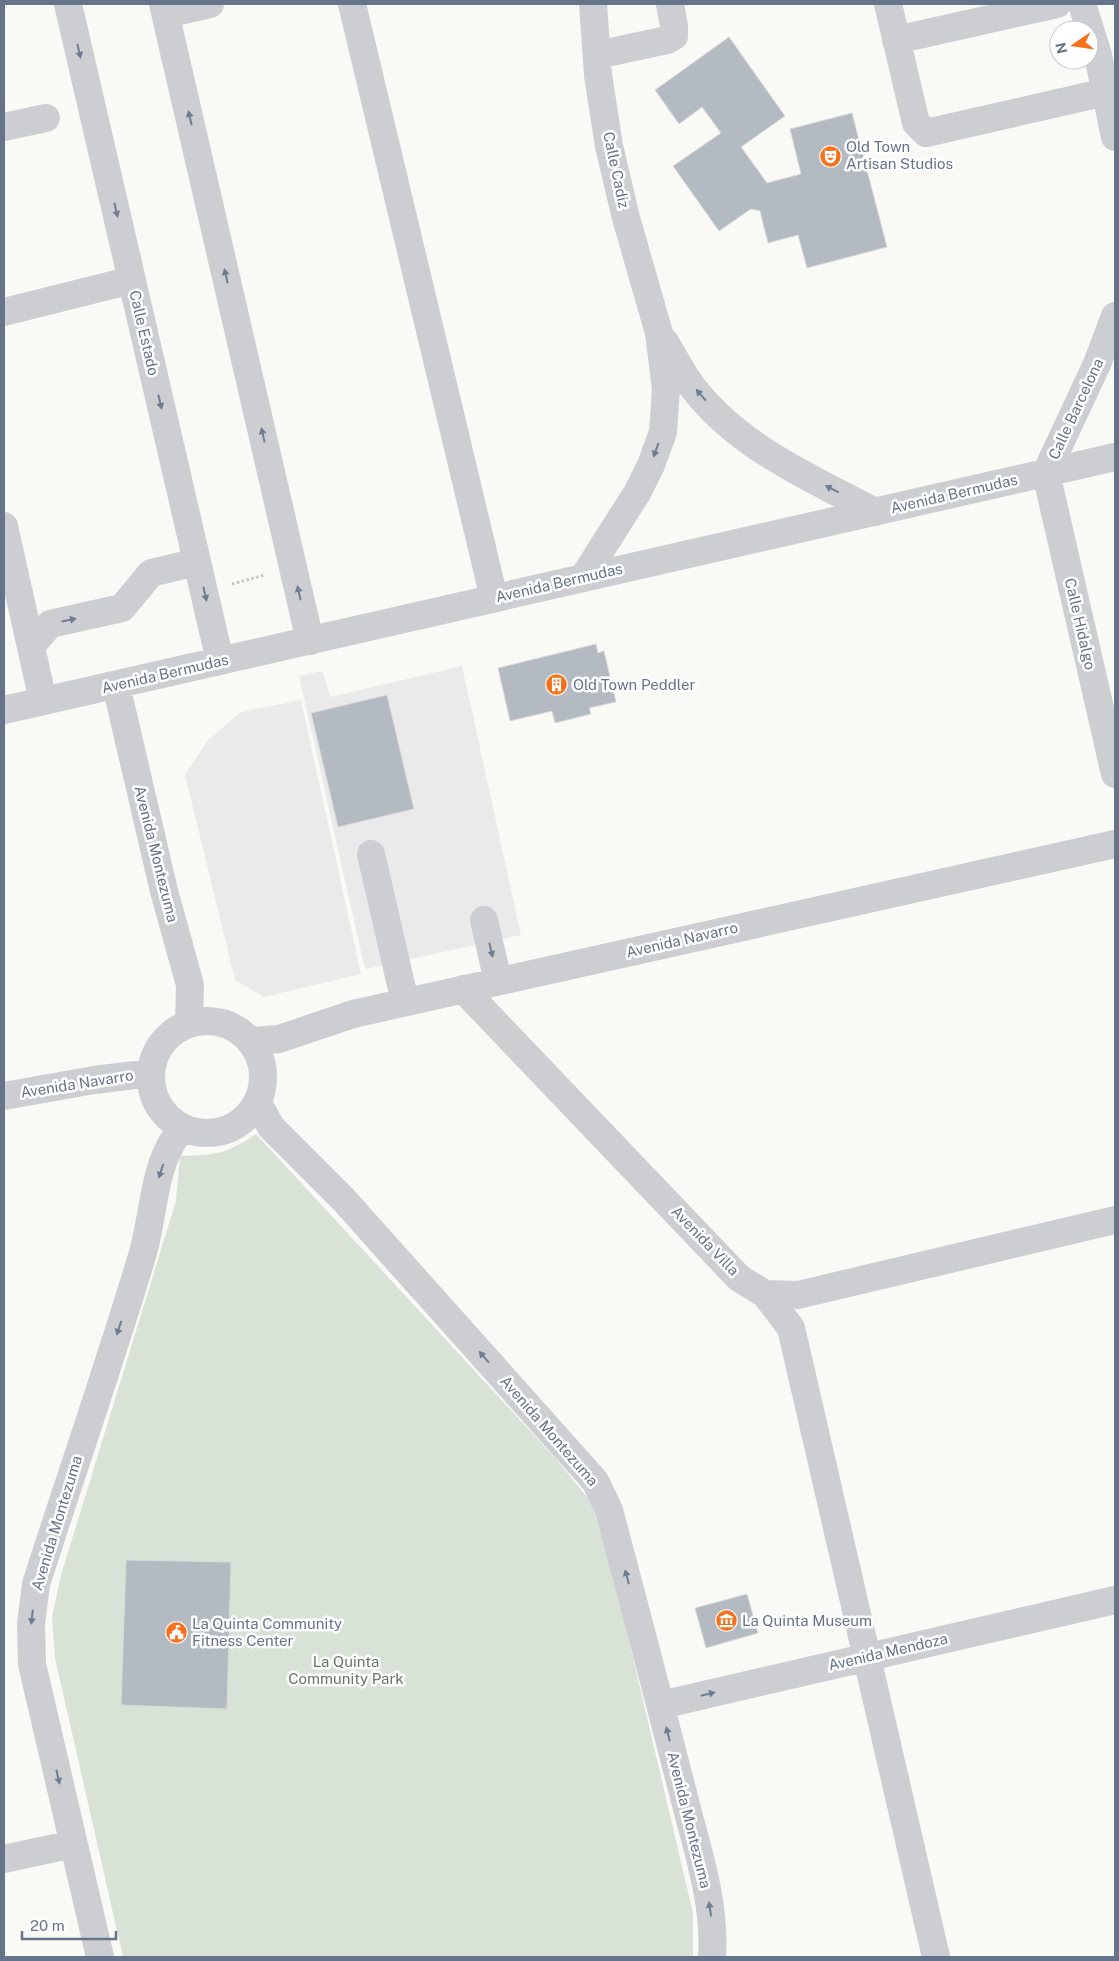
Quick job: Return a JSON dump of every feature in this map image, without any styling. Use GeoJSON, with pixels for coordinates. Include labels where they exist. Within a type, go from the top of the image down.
{"type":"FeatureCollection","features":[{"type":"Feature","properties":{"kind":"street","name":"Calle Estado"},"geometry":{"type":"LineString","coordinates":[[68,4],[220,661]]}},
{"type":"Feature","properties":{"kind":"street"},"geometry":{"type":"LineString","coordinates":[[210,4],[165,9],[310,641]]}},
{"type":"Feature","properties":{"kind":"street"},"geometry":{"type":"LineString","coordinates":[[352,4],[494,598]]}},
{"type":"Feature","properties":{"kind":"street","name":"Calle Cadiz"},"geometry":{"type":"LineString","coordinates":[[583,578],[637,493],[651,465],[663,432],[666,389],[659,333],[626,218],[609,146],[592,4]]}},
{"type":"Feature","properties":{"kind":"street"},"geometry":{"type":"LineString","coordinates":[[597,55],[667,40],[674,36],[670,4]]}},
{"type":"Feature","properties":{"kind":"street"},"geometry":{"type":"LineString","coordinates":[[888,4],[916,123],[926,133],[1108,81]]}},
{"type":"Feature","properties":{"kind":"street"},"geometry":{"type":"LineString","coordinates":[[896,40],[1057,4]]}},
{"type":"Feature","properties":{"kind":"street"},"geometry":{"type":"LineString","coordinates":[[1082,4],[1108,81],[1115,137]]}},
{"type":"Feature","properties":{"kind":"street"},"geometry":{"type":"LineString","coordinates":[[4,127],[46,118]]}},
{"type":"Feature","properties":{"kind":"street"},"geometry":{"type":"LineString","coordinates":[[4,312],[132,280]]}},
{"type":"Feature","properties":{"kind":"street","name":"Calle Barcelona"},"geometry":{"type":"LineString","coordinates":[[1046,473],[1097,364],[1115,316]]}},
{"type":"Feature","properties":{"kind":"street","name":"Calle Cadiz"},"geometry":{"type":"LineString","coordinates":[[659,333],[687,379],[710,406],[740,435],[778,461],[875,512]]}},
{"type":"Feature","properties":{"kind":"street","name":"Avenida Bermudas"},"geometry":{"type":"LineString","coordinates":[[4,710],[1115,456]]}},
{"type":"Feature","properties":{"kind":"street","name":"Calle Hidalgo"},"geometry":{"type":"LineString","coordinates":[[1046,473],[1115,774]]}},
{"type":"Feature","properties":{"kind":"street"},"geometry":{"type":"LineString","coordinates":[[4,526],[8,568],[30,646],[43,702]]}},
{"type":"Feature","properties":{"kind":"street"},"geometry":{"type":"LineString","coordinates":[[30,646],[50,624],[122,608],[151,573],[197,562]]}},
{"type":"Feature","properties":{"kind":"street","name":"Avenida Montezuma"},"geometry":{"type":"LineString","coordinates":[[116,684],[164,891],[190,985],[190,1024]]}},
{"type":"Feature","properties":{"kind":"street","name":"Avenida Navarro"},"geometry":{"type":"LineString","coordinates":[[250,1041],[279,1039],[353,1014],[1115,844]]}},
{"type":"Feature","properties":{"kind":"street"},"geometry":{"type":"LineString","coordinates":[[371,854],[405,1002]]}},
{"type":"Feature","properties":{"kind":"street"},"geometry":{"type":"LineString","coordinates":[[484,920],[498,981]]}},
{"type":"Feature","properties":{"kind":"street","name":"Avenida Villa"},"geometry":{"type":"LineString","coordinates":[[463,989],[739,1278],[765,1294],[798,1295],[1115,1220]]}},
{"type":"Feature","properties":{"kind":"street"},"geometry":{"type":"LineString","coordinates":[[212,1021],[233,1027],[250,1041],[261,1060],[264,1082],[258,1103],[244,1120],[225,1131],[203,1134],[182,1128],[164,1114],[153,1095],[151,1073],[157,1052],[170,1034],[190,1024],[212,1021]]}},
{"type":"Feature","properties":{"kind":"street","name":"Avenida Navarro"},"geometry":{"type":"LineString","coordinates":[[4,1096],[151,1073]]}},
{"type":"Feature","properties":{"kind":"street","name":"Avenida Montezuma"},"geometry":{"type":"LineString","coordinates":[[258,1103],[271,1127],[344,1200],[595,1481],[610,1510],[661,1704],[707,1891],[714,1938],[712,1957]]}},
{"type":"Feature","properties":{"kind":"street","name":"Avenida Montezuma"},"geometry":{"type":"LineString","coordinates":[[100,1957],[32,1664],[31,1624],[36,1584],[143,1254],[156,1185],[171,1141],[182,1128]]}},
{"type":"Feature","properties":{"kind":"street"},"geometry":{"type":"LineString","coordinates":[[765,1294],[791,1328],[936,1957]]}},
{"type":"Feature","properties":{"kind":"street","name":"Avenida Mendoza"},"geometry":{"type":"LineString","coordinates":[[661,1704],[1115,1600]]}},
{"type":"Feature","properties":{"kind":"street"},"geometry":{"type":"LineString","coordinates":[[4,1859],[73,1844]]}},
{"type":"Feature","properties":{"kind":"path"},"geometry":{"type":"LineString","coordinates":[[227,585],[269,574]]}},
{"type":"Feature","properties":{"kind":"shaded area"},"geometry":{"type":"Polygon","coordinates":[[[462,666],[521,935],[365,969],[299,676],[323,671],[330,697],[462,666]]]}},
{"type":"Feature","properties":{"kind":"shaded area"},"geometry":{"type":"Polygon","coordinates":[[[301,700],[361,974],[264,997],[235,980],[185,775],[208,740],[241,712],[301,700]]]}},
{"type":"Feature","properties":{"kind":"green space","name":"La Quinta Community Park"},"geometry":{"type":"Polygon","coordinates":[[[256,1134],[556,1459],[591,1502],[610,1560],[693,1913],[693,1957],[123,1957],[55,1658],[52,1617],[61,1575],[176,1201],[180,1156],[220,1152],[237,1146],[256,1134]]]}},
{"type":"Feature","properties":{"kind":"building","name":"Old Town Artisan Studios"},"geometry":{"type":"Polygon","coordinates":[[[729,37],[785,116],[741,147],[767,183],[801,174],[790,129],[852,113],[887,247],[807,268],[798,235],[768,243],[760,211],[751,209],[719,231],[673,166],[721,133],[702,107],[679,124],[655,90],[729,37]]]}},
{"type":"Feature","properties":{"kind":"building","name":"Old Town Peddler"},"geometry":{"type":"Polygon","coordinates":[[[596,644],[598,653],[604,651],[616,702],[589,708],[591,714],[555,723],[552,711],[510,721],[498,668],[596,644]]]}},
{"type":"Feature","properties":{"kind":"building"},"geometry":{"type":"Polygon","coordinates":[[[387,695],[414,809],[338,827],[311,713],[387,695]]]}},
{"type":"Feature","properties":{"kind":"building","name":"La Quinta Community Fitness Center"},"geometry":{"type":"Polygon","coordinates":[[[126,1560],[231,1562],[227,1709],[121,1705],[126,1560]]]}},
{"type":"Feature","properties":{"kind":"building","name":"La Quinta Museum"},"geometry":{"type":"Polygon","coordinates":[[[747,1594],[758,1633],[706,1648],[695,1608],[747,1594]]]}},
{"type":"Feature","properties":{"kind":"place","name":"Old Town Artisan Studios"},"geometry":{"type":"Point","coordinates":[830,156]}},
{"type":"Feature","properties":{"kind":"place","name":"Old Town Peddler"},"geometry":{"type":"Point","coordinates":[557,685]}},
{"type":"Feature","properties":{"kind":"place","name":"La Quinta Museum"},"geometry":{"type":"Point","coordinates":[726,1621]}},
{"type":"Feature","properties":{"kind":"place","name":"La Quinta Community Fitness Center"},"geometry":{"type":"Point","coordinates":[176,1633]}}]}
